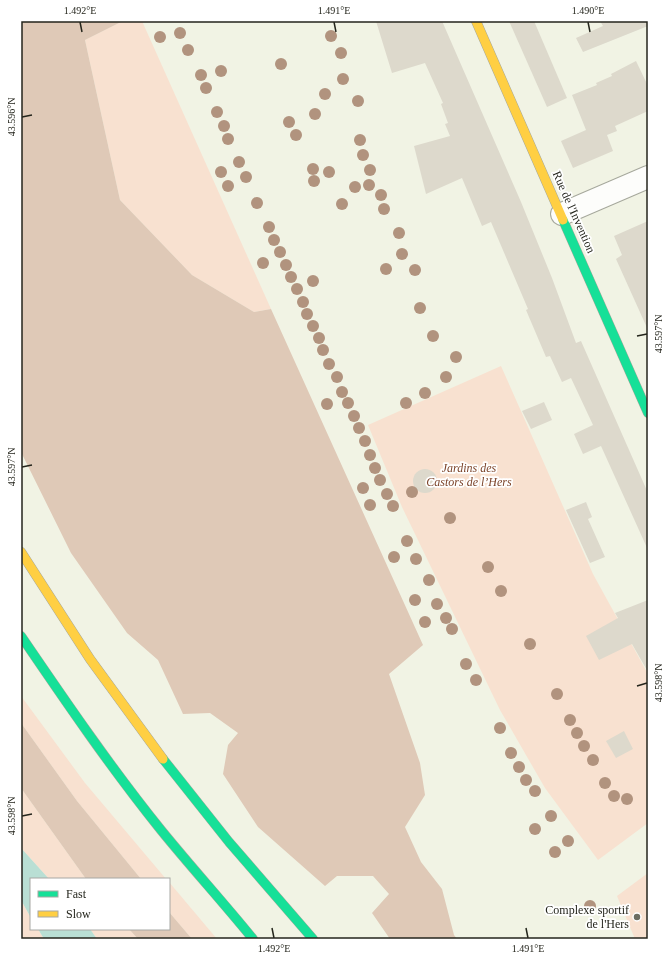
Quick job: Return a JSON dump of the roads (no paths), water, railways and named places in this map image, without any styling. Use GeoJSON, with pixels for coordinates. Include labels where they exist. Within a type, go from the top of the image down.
{"type":"FeatureCollection","features":[{"type":"Feature","properties":{"kind":"main road","name":"Rue de l'Invention"},"geometry":{"type":"LineString","coordinates":[[476,21],[562,214],[648,413]]}},
{"type":"Feature","properties":{"kind":"main road"},"geometry":{"type":"LineString","coordinates":[[21,552],[99,673],[145,735],[205,814],[312,939]]}},
{"type":"Feature","properties":{"kind":"main road"},"geometry":{"type":"LineString","coordinates":[[21,636],[60,694],[131,789],[182,855],[253,939]]}},
{"type":"Feature","properties":{"kind":"street"},"geometry":{"type":"LineString","coordinates":[[562,214],[648,177]]}},
{"type":"Feature","properties":{"kind":"water"},"geometry":{"type":"Polygon","coordinates":[[[21,848],[48,878],[30,878],[30,916],[21,900],[21,848]]]}},
{"type":"Feature","properties":{"kind":"water"},"geometry":{"type":"Polygon","coordinates":[[[39,930],[91,930],[97,939],[44,939],[39,930]]]}},
{"type":"Feature","properties":{"kind":"place","name":"Complexe sportif de l'Hers"},"geometry":{"type":"Point","coordinates":[637,917]}},
{"type":"Feature","properties":{"kind":"park label","name":"Jardins des Castors de l’Hers"},"geometry":{"type":"Point","coordinates":[469,475]}}]}
